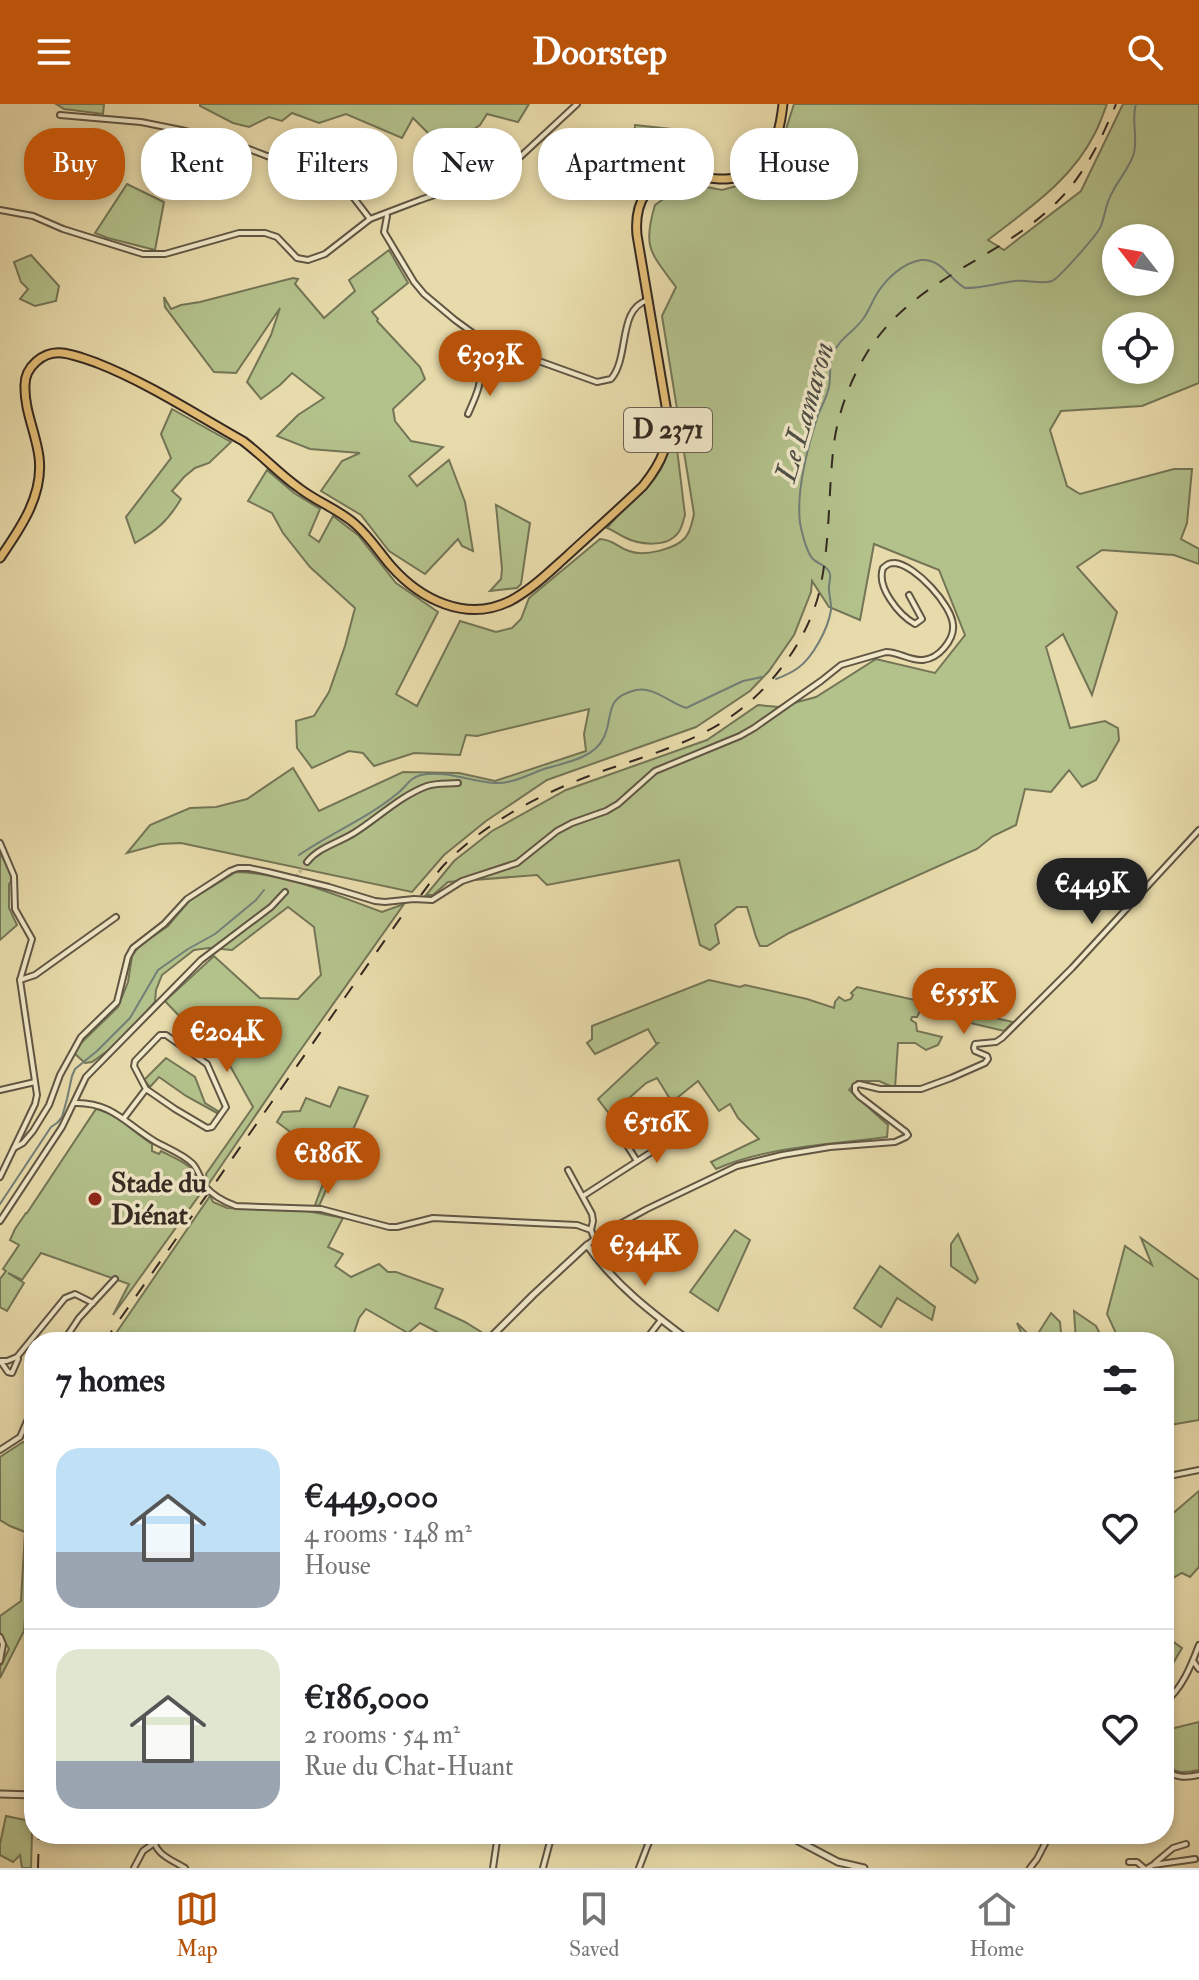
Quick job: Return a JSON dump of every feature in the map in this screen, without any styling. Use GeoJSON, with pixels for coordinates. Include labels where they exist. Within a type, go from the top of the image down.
{"type":"FeatureCollection","features":[{"type":"Feature","properties":{"kind":"main road","name":"D 2371"},"geometry":{"type":"LineString","coordinates":[[0,558],[32,505],[37,488],[39,457],[27,407],[27,374],[42,357],[61,353],[118,371],[243,441],[298,488],[358,526],[397,572],[438,603],[470,610],[496,607],[510,601],[541,580],[643,486],[659,465],[667,442],[668,418],[637,235],[637,211],[648,191],[666,178],[688,175],[728,179],[742,177],[756,169],[773,148],[783,104]]}},
{"type":"Feature","properties":{"kind":"street"},"geometry":{"type":"LineString","coordinates":[[0,210],[33,216],[63,229],[143,254],[165,254],[231,235],[265,233],[277,237],[297,258],[308,260],[325,254],[369,220],[506,170],[575,106]]}},
{"type":"Feature","properties":{"kind":"street"},"geometry":{"type":"LineString","coordinates":[[60,115],[141,122],[181,130],[322,169],[343,184],[369,220]]}},
{"type":"Feature","properties":{"kind":"street"},"geometry":{"type":"LineString","coordinates":[[388,214],[384,232],[414,282],[424,294],[481,339],[485,350],[479,364],[482,372],[468,414]]}},
{"type":"Feature","properties":{"kind":"street"},"geometry":{"type":"LineString","coordinates":[[455,348],[460,350],[468,346],[498,355],[522,355],[597,382],[604,381],[611,379],[619,367],[632,311],[640,302],[648,300]]}},
{"type":"Feature","properties":{"kind":"street"},"geometry":{"type":"LineString","coordinates":[[14,1148],[33,1131],[49,1105],[69,1056],[81,1037],[117,1002],[133,948],[164,924],[187,899],[230,871],[249,868],[375,901],[432,900],[462,881],[517,863],[557,831],[618,804],[655,771],[754,728],[841,665],[886,652],[917,660],[940,653],[953,635],[954,627],[945,606],[912,571],[896,563],[883,568],[881,580],[894,606],[915,624],[922,619],[909,595]]}},
{"type":"Feature","properties":{"kind":"street"},"geometry":{"type":"LineString","coordinates":[[307,862],[315,854],[353,834],[418,791],[429,786],[458,783]]}},
{"type":"Feature","properties":{"kind":"street"},"geometry":{"type":"LineString","coordinates":[[496,1332],[594,1238],[737,1166],[818,1149],[902,1140],[908,1135],[906,1132],[859,1096],[855,1086],[921,1089],[985,1063],[987,1056],[975,1051],[975,1044],[996,1042],[1002,1038],[1072,968],[1199,830]]}},
{"type":"Feature","properties":{"kind":"street"},"geometry":{"type":"LineString","coordinates":[[0,843],[14,876],[15,909],[32,939],[20,980],[37,1100],[0,1177]]}},
{"type":"Feature","properties":{"kind":"street"},"geometry":{"type":"LineString","coordinates":[[0,1221],[62,1127],[86,1077],[201,960],[271,907],[285,892]]}},
{"type":"Feature","properties":{"kind":"street"},"geometry":{"type":"LineString","coordinates":[[20,980],[35,975],[116,917]]}},
{"type":"Feature","properties":{"kind":"street"},"geometry":{"type":"LineString","coordinates":[[160,1035],[166,1035],[207,1064],[226,1107],[212,1127],[207,1128],[146,1089],[134,1066],[135,1061],[160,1035]]}},
{"type":"Feature","properties":{"kind":"street"},"geometry":{"type":"LineString","coordinates":[[0,1090],[35,1082]]}},
{"type":"Feature","properties":{"kind":"street"},"geometry":{"type":"LineString","coordinates":[[124,1118],[146,1089]]}},
{"type":"Feature","properties":{"kind":"street"},"geometry":{"type":"LineString","coordinates":[[75,1103],[104,1107],[124,1118],[142,1133],[190,1162],[197,1169],[205,1187],[236,1206],[321,1209],[389,1227],[433,1218],[577,1225],[591,1230]]}},
{"type":"Feature","properties":{"kind":"street"},"geometry":{"type":"LineString","coordinates":[[583,1196],[684,1131],[675,1117]]}},
{"type":"Feature","properties":{"kind":"street"},"geometry":{"type":"LineString","coordinates":[[616,1128],[637,1161]]}},
{"type":"Feature","properties":{"kind":"street"},"geometry":{"type":"LineString","coordinates":[[568,1170],[592,1214],[594,1238]]}},
{"type":"Feature","properties":{"kind":"street"},"geometry":{"type":"LineString","coordinates":[[587,1245],[639,1303],[677,1332]]}},
{"type":"Feature","properties":{"kind":"street"},"geometry":{"type":"LineString","coordinates":[[71,1332],[115,1279]]}},
{"type":"Feature","properties":{"kind":"street"},"geometry":{"type":"LineString","coordinates":[[37,1332],[65,1298],[75,1294],[93,1303]]}},
{"type":"Feature","properties":{"kind":"street"},"geometry":{"type":"LineString","coordinates":[[652,1332],[661,1320]]}},
{"type":"Feature","properties":{"kind":"street"},"geometry":{"type":"LineString","coordinates":[[0,1361],[17,1357],[24,1348]]}},
{"type":"Feature","properties":{"kind":"street"},"geometry":{"type":"LineString","coordinates":[[0,1361],[12,1373],[17,1357]]}},
{"type":"Feature","properties":{"kind":"street"},"geometry":{"type":"LineString","coordinates":[[0,1450],[20,1437],[24,1428]]}},
{"type":"Feature","properties":{"kind":"street"},"geometry":{"type":"LineString","coordinates":[[1174,1475],[1199,1470]]}},
{"type":"Feature","properties":{"kind":"street"},"geometry":{"type":"LineString","coordinates":[[0,1637],[3,1650],[0,1661]]}},
{"type":"Feature","properties":{"kind":"street"},"geometry":{"type":"LineString","coordinates":[[1174,1695],[1199,1645]]}},
{"type":"Feature","properties":{"kind":"street"},"geometry":{"type":"LineString","coordinates":[[1193,1661],[1199,1669]]}},
{"type":"Feature","properties":{"kind":"street"},"geometry":{"type":"LineString","coordinates":[[1174,1776],[1199,1775]]}},
{"type":"Feature","properties":{"kind":"street"},"geometry":{"type":"LineString","coordinates":[[0,1794],[24,1795]]}},
{"type":"Feature","properties":{"kind":"street"},"geometry":{"type":"LineString","coordinates":[[134,1868],[143,1851],[153,1844],[185,1868]]}},
{"type":"Feature","properties":{"kind":"street"},"geometry":{"type":"LineString","coordinates":[[493,1868],[497,1844]]}},
{"type":"Feature","properties":{"kind":"street"},"geometry":{"type":"LineString","coordinates":[[543,1868],[549,1844]]}},
{"type":"Feature","properties":{"kind":"street"},"geometry":{"type":"LineString","coordinates":[[640,1868],[648,1844]]}},
{"type":"Feature","properties":{"kind":"street"},"geometry":{"type":"LineString","coordinates":[[801,1844],[847,1865],[864,1868]]}},
{"type":"Feature","properties":{"kind":"street"},"geometry":{"type":"LineString","coordinates":[[1030,1868],[1044,1844]]}},
{"type":"Feature","properties":{"kind":"street"},"geometry":{"type":"LineString","coordinates":[[1148,1867],[1173,1848],[1186,1844]]}},
{"type":"Feature","properties":{"kind":"street"},"geometry":{"type":"LineString","coordinates":[[1129,1862],[1148,1867],[1195,1859]]}},
{"type":"Feature","properties":{"kind":"green space"},"geometry":{"type":"Polygon","coordinates":[[[56,104],[104,104],[103,114],[64,109],[56,104]]]}},
{"type":"Feature","properties":{"kind":"green space"},"geometry":{"type":"Polygon","coordinates":[[[529,104],[518,122],[487,114],[476,128],[423,128],[413,118],[402,138],[397,136],[397,128],[379,128],[346,114],[319,123],[292,113],[282,121],[269,117],[249,127],[233,123],[200,106],[529,104]]]}},
{"type":"Feature","properties":{"kind":"green space"},"geometry":{"type":"Polygon","coordinates":[[[794,104],[1107,104],[1085,150],[1062,179],[988,240],[1004,250],[1081,191],[1123,104],[1199,104],[1199,383],[1142,406],[1061,411],[1050,430],[1067,486],[1080,494],[1174,469],[1192,469],[1187,523],[1181,539],[1199,549],[1199,564],[1174,555],[1102,550],[1077,567],[1117,612],[1092,695],[1063,634],[1046,647],[1070,728],[1105,721],[1118,728],[1119,740],[1096,780],[1082,787],[1069,770],[1051,792],[1025,789],[1016,825],[993,836],[977,849],[789,933],[767,946],[760,946],[747,907],[737,907],[715,925],[719,943],[710,950],[700,945],[679,860],[547,885],[537,875],[448,882],[433,895],[426,895],[454,861],[492,831],[566,790],[707,740],[758,705],[779,707],[816,697],[876,659],[935,673],[965,635],[939,570],[874,544],[860,620],[829,607],[812,581],[811,592],[794,635],[769,671],[750,691],[696,727],[547,780],[486,821],[444,855],[412,892],[181,843],[160,844],[127,853],[150,825],[190,808],[216,807],[247,799],[293,768],[319,811],[403,772],[459,773],[495,781],[586,751],[584,734],[589,709],[477,736],[466,735],[460,755],[414,753],[374,766],[363,753],[349,751],[312,768],[297,748],[296,721],[314,716],[329,692],[355,608],[310,567],[283,533],[272,513],[248,501],[267,470],[294,493],[320,509],[309,535],[319,542],[333,516],[358,535],[396,583],[438,612],[396,694],[417,706],[460,621],[496,632],[512,628],[521,619],[529,598],[600,539],[635,553],[674,546],[689,532],[694,514],[662,316],[676,287],[651,249],[649,231],[655,205],[662,200],[714,200],[714,188],[730,188],[730,200],[858,200],[858,128],[786,128],[794,104]]]}},
{"type":"Feature","properties":{"kind":"green space"},"geometry":{"type":"Polygon","coordinates":[[[635,125],[662,128],[635,128],[635,125]]]}},
{"type":"Feature","properties":{"kind":"green space"},"geometry":{"type":"Polygon","coordinates":[[[127,184],[141,191],[141,200],[164,202],[155,250],[95,233],[117,200],[125,200],[127,184]]]}},
{"type":"Feature","properties":{"kind":"green space"},"geometry":{"type":"Polygon","coordinates":[[[389,250],[408,283],[372,312],[420,367],[425,379],[393,409],[395,421],[411,441],[443,447],[409,476],[417,486],[449,460],[465,502],[473,551],[462,546],[458,539],[425,574],[389,551],[361,515],[321,491],[342,461],[360,453],[310,449],[277,436],[298,415],[324,398],[292,373],[261,399],[247,382],[271,335],[280,308],[236,373],[214,372],[165,307],[164,297],[171,309],[293,278],[298,279],[295,284],[324,318],[355,291],[349,280],[389,250]]]}},
{"type":"Feature","properties":{"kind":"green space"},"geometry":{"type":"Polygon","coordinates":[[[31,255],[59,286],[56,301],[35,306],[20,299],[28,289],[21,282],[14,262],[31,255]]]}},
{"type":"Feature","properties":{"kind":"green space"},"geometry":{"type":"Polygon","coordinates":[[[172,409],[231,442],[209,463],[195,468],[184,477],[172,491],[181,499],[171,514],[135,543],[126,517],[171,458],[161,434],[172,409]]]}},
{"type":"Feature","properties":{"kind":"green space"},"geometry":{"type":"Polygon","coordinates":[[[672,421],[685,515],[681,527],[673,538],[660,543],[630,540],[607,528],[659,471],[666,458],[672,421]]]}},
{"type":"Feature","properties":{"kind":"green space"},"geometry":{"type":"Polygon","coordinates":[[[496,505],[530,523],[521,584],[517,588],[490,591],[501,579],[502,569],[496,505]]]}},
{"type":"Feature","properties":{"kind":"green space"},"geometry":{"type":"Polygon","coordinates":[[[0,853],[12,880],[9,884],[9,908],[17,925],[0,940],[0,853]]]}},
{"type":"Feature","properties":{"kind":"green space"},"geometry":{"type":"Polygon","coordinates":[[[236,872],[274,876],[382,912],[404,904],[208,1185],[206,1174],[253,1107],[229,1064],[229,1053],[190,1026],[165,1001],[214,956],[260,998],[298,999],[321,975],[314,927],[288,907],[232,950],[194,950],[162,975],[155,1002],[117,1044],[92,1062],[85,1063],[74,1053],[118,1007],[128,982],[132,956],[139,946],[168,926],[189,901],[236,872]]]}},
{"type":"Feature","properties":{"kind":"green space"},"geometry":{"type":"Polygon","coordinates":[[[709,980],[740,987],[745,985],[834,1008],[839,997],[845,1001],[851,999],[851,993],[857,987],[1013,1022],[1004,1031],[920,1011],[911,1020],[916,1023],[917,1031],[942,1037],[938,1045],[926,1050],[915,1043],[898,1043],[895,1088],[879,1081],[857,1081],[849,1090],[888,1125],[887,1137],[778,1151],[716,1169],[711,1162],[759,1139],[738,1118],[730,1104],[719,1111],[698,1081],[672,1102],[657,1078],[646,1083],[610,1115],[598,1099],[658,1043],[648,1029],[595,1054],[587,1043],[592,1039],[592,1026],[709,980]]]}},
{"type":"Feature","properties":{"kind":"green space"},"geometry":{"type":"Polygon","coordinates":[[[166,1058],[195,1077],[205,1103],[217,1113],[159,1077],[150,1087],[144,1080],[166,1058]]]}},
{"type":"Feature","properties":{"kind":"green space"},"geometry":{"type":"Polygon","coordinates":[[[339,1087],[368,1096],[319,1206],[315,1205],[328,1170],[308,1167],[316,1146],[277,1122],[283,1112],[300,1111],[306,1098],[330,1107],[339,1087]]]}},
{"type":"Feature","properties":{"kind":"green space","name":"Stade du Diénat"},"geometry":{"type":"Polygon","coordinates":[[[96,1109],[126,1124],[152,1144],[152,1151],[159,1154],[161,1151],[187,1165],[203,1190],[113,1315],[129,1284],[41,1253],[22,1280],[8,1273],[24,1283],[7,1311],[0,1307],[0,1279],[19,1245],[10,1240],[96,1109]]]}},
{"type":"Feature","properties":{"kind":"green space"},"geometry":{"type":"Polygon","coordinates":[[[210,1196],[213,1202],[227,1208],[307,1211],[343,1218],[328,1247],[343,1254],[335,1266],[351,1277],[379,1264],[388,1272],[443,1289],[435,1308],[481,1332],[437,1332],[420,1323],[406,1332],[366,1309],[354,1332],[117,1332],[210,1196]]]}},
{"type":"Feature","properties":{"kind":"green space"},"geometry":{"type":"Polygon","coordinates":[[[735,1230],[750,1240],[718,1311],[690,1292],[735,1230]]]}},
{"type":"Feature","properties":{"kind":"green space"},"geometry":{"type":"Polygon","coordinates":[[[958,1234],[978,1279],[975,1283],[951,1266],[951,1244],[958,1234]]]}},
{"type":"Feature","properties":{"kind":"green space"},"geometry":{"type":"Polygon","coordinates":[[[1141,1238],[1199,1280],[1199,1420],[1174,1424],[1174,1332],[1115,1332],[1107,1314],[1125,1246],[1152,1265],[1141,1238]]]}},
{"type":"Feature","properties":{"kind":"green space"},"geometry":{"type":"Polygon","coordinates":[[[880,1266],[935,1307],[932,1320],[897,1298],[881,1327],[854,1308],[880,1266]]]}},
{"type":"Feature","properties":{"kind":"green space"},"geometry":{"type":"Polygon","coordinates":[[[1074,1311],[1096,1326],[1099,1332],[1075,1332],[1074,1311]]]}},
{"type":"Feature","properties":{"kind":"green space"},"geometry":{"type":"Polygon","coordinates":[[[1051,1313],[1060,1322],[1061,1332],[1039,1332],[1051,1313]]]}},
{"type":"Feature","properties":{"kind":"green space"},"geometry":{"type":"Polygon","coordinates":[[[24,1442],[24,1532],[0,1520],[0,1457],[24,1442]]]}},
{"type":"Feature","properties":{"kind":"green space"},"geometry":{"type":"Polygon","coordinates":[[[1199,1491],[1199,1567],[1190,1577],[1182,1573],[1174,1577],[1174,1512],[1199,1491]]]}},
{"type":"Feature","properties":{"kind":"green space"},"geometry":{"type":"Polygon","coordinates":[[[24,1549],[24,1631],[0,1678],[0,1667],[9,1649],[0,1633],[0,1616],[21,1601],[24,1549]]]}},
{"type":"Feature","properties":{"kind":"green space"},"geometry":{"type":"Polygon","coordinates":[[[1174,1642],[1182,1648],[1174,1662],[1174,1642]]]}},
{"type":"Feature","properties":{"kind":"green space"},"geometry":{"type":"Polygon","coordinates":[[[1199,1722],[1199,1770],[1174,1770],[1174,1728],[1199,1722]]]}},
{"type":"Feature","properties":{"kind":"green space"},"geometry":{"type":"Polygon","coordinates":[[[6,1816],[24,1820],[24,1844],[32,1844],[31,1868],[22,1868],[20,1855],[13,1862],[0,1855],[6,1816]]]}},
{"type":"Feature","properties":{"kind":"waterway","name":"Le Lamaron"},"geometry":{"type":"LineString","coordinates":[[776,679],[795,670],[809,657],[823,634],[831,610],[830,574],[808,551],[799,510],[807,454],[830,383],[831,360],[835,350],[863,319],[886,282],[914,262],[934,262],[965,288],[1019,281],[1047,282],[1056,278],[1101,226],[1111,195],[1132,158],[1136,104]]}},
{"type":"Feature","properties":{"kind":"waterway","name":"Le Lamaron"},"geometry":{"type":"LineString","coordinates":[[299,855],[374,810],[417,776],[439,774],[501,783],[585,755],[602,740],[614,703],[626,693],[649,690],[686,708],[743,681],[762,677]]}},
{"type":"Feature","properties":{"kind":"waterway","name":"Le Lamaron"},"geometry":{"type":"LineString","coordinates":[[0,1204],[51,1127],[62,1117],[75,1069],[130,1018],[158,970],[215,934],[264,890]]}},
{"type":"Feature","properties":{"kind":"tunnel"},"geometry":{"type":"LineString","coordinates":[[285,892],[307,862]]}},
{"type":"Feature","properties":{"kind":"railway"},"geometry":{"type":"LineString","coordinates":[[421,895],[456,853],[502,819],[569,784],[689,740],[712,728],[734,715],[775,676],[801,639],[818,597],[825,561],[837,427],[848,390],[865,356],[884,329],[906,307],[1009,240],[1057,202],[1091,156],[1116,104]]}},
{"type":"Feature","properties":{"kind":"railway"},"geometry":{"type":"LineString","coordinates":[[111,1332],[406,910]]}},
{"type":"Feature","properties":{"kind":"railway"},"geometry":{"type":"LineString","coordinates":[[38,1868],[39,1844]]}},
{"type":"Feature","properties":{"kind":"place","name":"Stade du Diénat"},"geometry":{"type":"Point","coordinates":[95,1199]}}]}
